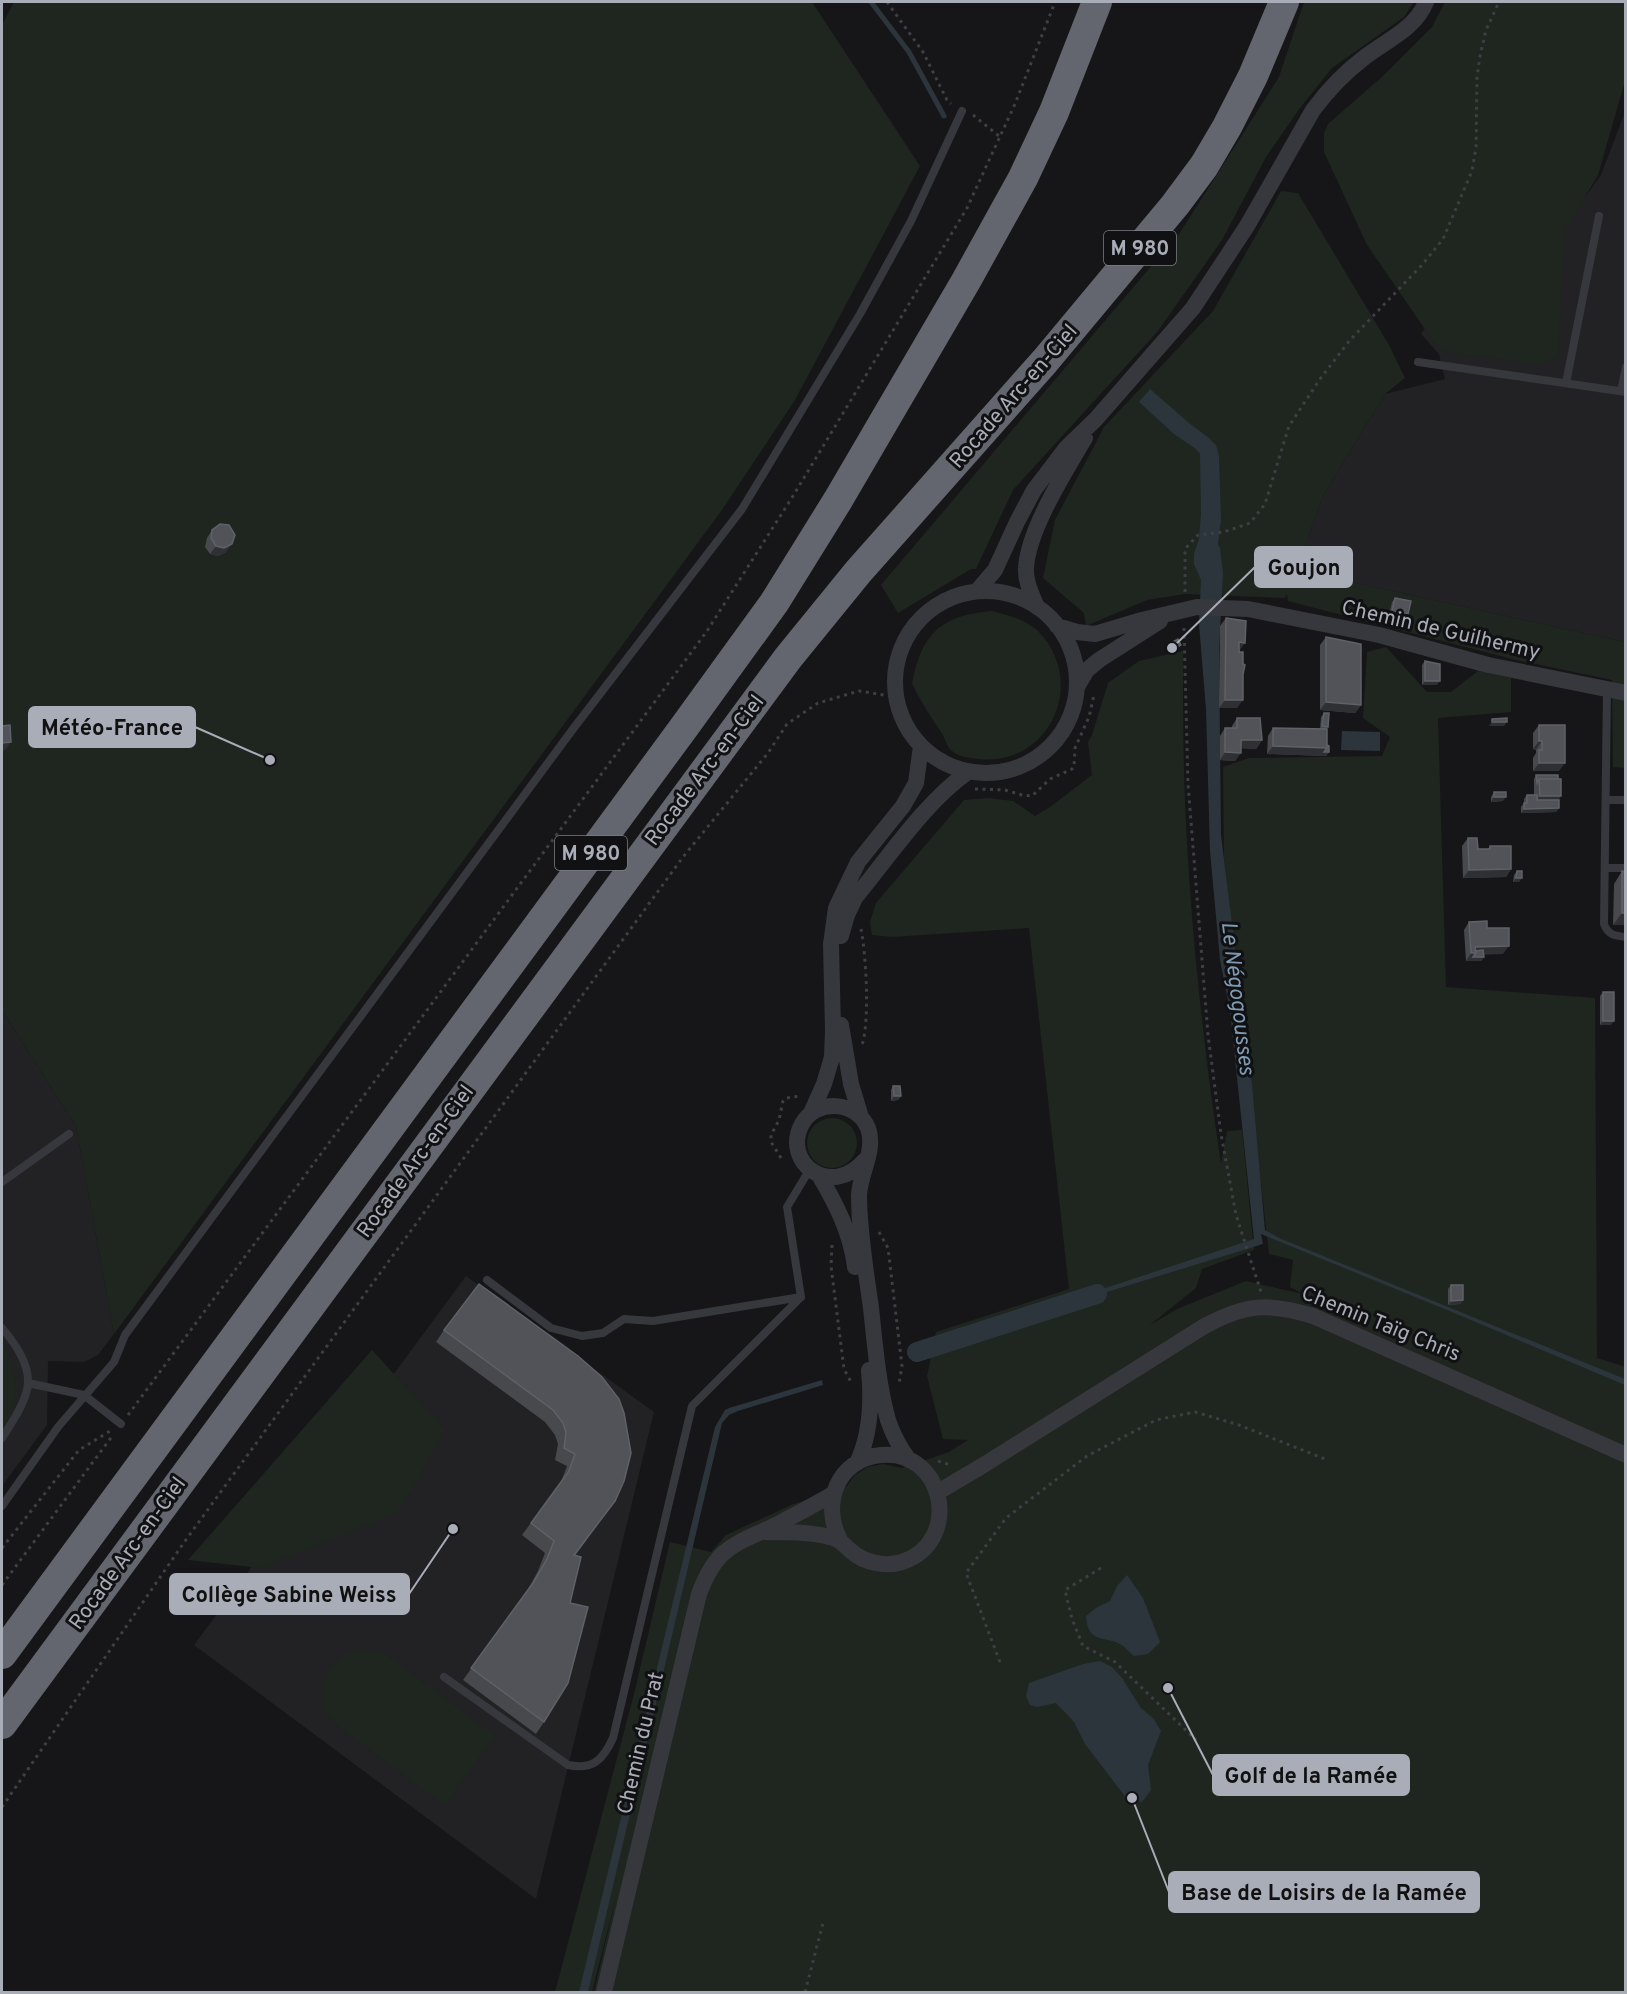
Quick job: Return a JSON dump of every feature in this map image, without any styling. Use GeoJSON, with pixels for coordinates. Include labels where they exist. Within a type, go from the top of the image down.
{"type":"FeatureCollection","features":[{"type":"Feature","properties":{"kind":"highway","name":"Rocade Arc-en-Ciel"},"geometry":{"type":"LineString","coordinates":[[2,1653],[774,603],[966,281],[1023,178],[1054,112],[1097,2]]}},
{"type":"Feature","properties":{"kind":"highway","name":"Rocade Arc-en-Ciel"},"geometry":{"type":"LineString","coordinates":[[2,1724],[788,658],[858,572],[1052,352],[1138,250],[1198,174],[1227,127],[1253,76],[1284,2]]}},
{"type":"Feature","properties":{"kind":"street"},"geometry":{"type":"LineString","coordinates":[[977,591],[995,570],[1034,490],[1066,448],[1096,419],[1193,308],[1247,226],[1313,110],[1325,94],[1363,58],[1409,27],[1426,2]]}},
{"type":"Feature","properties":{"kind":"street"},"geometry":{"type":"LineString","coordinates":[[1037,607],[1029,586],[1026,569],[1028,554],[1056,488],[1096,419]]}},
{"type":"Feature","properties":{"kind":"street"},"geometry":{"type":"LineString","coordinates":[[977,591],[998,592],[1018,597],[1037,607],[1057,626],[1068,645],[1075,665],[1077,687],[1073,709],[1064,730],[1050,747],[1033,761],[1012,770],[990,774],[968,772],[938,760],[921,746],[904,723],[896,697],[895,672],[902,648],[914,627],[932,609],[953,597],[977,591]]}},
{"type":"Feature","properties":{"kind":"street","name":"Chemin de Guilhermy"},"geometry":{"type":"LineString","coordinates":[[1057,626],[1095,634],[1224,607],[1248,609],[1379,635],[1488,665],[1626,693]]}},
{"type":"Feature","properties":{"kind":"street"},"geometry":{"type":"LineString","coordinates":[[1077,687],[1087,670],[1099,660],[1184,615]]}},
{"type":"Feature","properties":{"kind":"street"},"geometry":{"type":"LineString","coordinates":[[909,1460],[899,1445],[888,1420],[873,1365],[853,1252],[837,1205],[802,1159],[798,1147],[798,1134],[811,1113],[824,1084],[832,1057],[831,944],[836,908],[858,862],[903,806],[916,783],[921,746]]}},
{"type":"Feature","properties":{"kind":"street"},"geometry":{"type":"LineString","coordinates":[[857,1463],[867,1434],[873,1365],[859,1198],[870,1138],[851,1084],[841,1027],[841,936],[855,898],[936,799],[968,772]]}},
{"type":"Feature","properties":{"kind":"street"},"geometry":{"type":"LineString","coordinates":[[811,1113],[823,1107],[837,1105],[850,1109],[861,1117]]}},
{"type":"Feature","properties":{"kind":"street"},"geometry":{"type":"LineString","coordinates":[[814,1172],[832,1178],[845,1177],[856,1171],[865,1160]]}},
{"type":"Feature","properties":{"kind":"street","name":"Chemin Taïg Chris"},"geometry":{"type":"LineString","coordinates":[[938,1492],[1203,1327],[1230,1313],[1262,1307],[1285,1308],[1313,1316],[1626,1455]]}},
{"type":"Feature","properties":{"kind":"street"},"geometry":{"type":"LineString","coordinates":[[897,1456],[909,1460],[927,1473],[938,1492],[941,1509],[938,1526],[930,1542],[918,1554],[902,1562],[885,1564],[868,1561],[852,1553],[840,1540],[832,1518],[833,1494],[838,1482],[857,1463],[869,1457],[897,1456]]}},
{"type":"Feature","properties":{"kind":"street","name":"Chemin du Prat"},"geometry":{"type":"LineString","coordinates":[[604,1992],[699,1594],[706,1575],[723,1554],[739,1541],[833,1494]]}},
{"type":"Feature","properties":{"kind":"street","name":"Chemin du Prat"},"geometry":{"type":"LineString","coordinates":[[761,1532],[810,1533],[840,1540]]}},
{"type":"Feature","properties":{"kind":"lane"},"geometry":{"type":"LineString","coordinates":[[2,1506],[58,1427],[114,1362],[125,1335],[573,729],[742,509],[860,314],[911,221],[962,111]]}},
{"type":"Feature","properties":{"kind":"lane"},"geometry":{"type":"LineString","coordinates":[[1566,383],[1599,216]]}},
{"type":"Feature","properties":{"kind":"lane"},"geometry":{"type":"LineString","coordinates":[[1418,362],[1623,391],[1626,367]]}},
{"type":"Feature","properties":{"kind":"lane"},"geometry":{"type":"LineString","coordinates":[[1607,689],[1604,924],[1612,935],[1626,937]]}},
{"type":"Feature","properties":{"kind":"lane"},"geometry":{"type":"LineString","coordinates":[[1606,800],[1626,800]]}},
{"type":"Feature","properties":{"kind":"lane"},"geometry":{"type":"LineString","coordinates":[[1605,868],[1626,868]]}},
{"type":"Feature","properties":{"kind":"lane"},"geometry":{"type":"LineString","coordinates":[[2,1182],[69,1134]]}},
{"type":"Feature","properties":{"kind":"lane"},"geometry":{"type":"LineString","coordinates":[[801,1297],[787,1207],[800,1184],[814,1172]]}},
{"type":"Feature","properties":{"kind":"lane"},"geometry":{"type":"LineString","coordinates":[[487,1280],[551,1328],[582,1336],[603,1333],[624,1319],[653,1321],[801,1297]]}},
{"type":"Feature","properties":{"kind":"lane"},"geometry":{"type":"LineString","coordinates":[[444,1677],[568,1765],[582,1768],[598,1761],[603,1756],[613,1738],[692,1406],[801,1297]]}},
{"type":"Feature","properties":{"kind":"lane"},"geometry":{"type":"LineString","coordinates":[[2,1328],[23,1360],[28,1383],[17,1415],[2,1438]]}},
{"type":"Feature","properties":{"kind":"lane"},"geometry":{"type":"LineString","coordinates":[[28,1383],[84,1395],[121,1424]]}},
{"type":"Feature","properties":{"kind":"path"},"geometry":{"type":"LineString","coordinates":[[887,2],[923,52],[947,100],[962,111],[975,116],[999,136]]}},
{"type":"Feature","properties":{"kind":"path"},"geometry":{"type":"LineString","coordinates":[[2,1585],[707,631],[793,496],[967,208],[1015,104],[1055,2]]}},
{"type":"Feature","properties":{"kind":"path"},"geometry":{"type":"LineString","coordinates":[[1262,1292],[1236,1215],[1221,1134],[1208,1035],[1188,784],[1184,625],[1185,549],[1198,535],[1224,532],[1250,524],[1265,504],[1289,426],[1320,379],[1350,340],[1422,265],[1443,239],[1472,171],[1476,147],[1477,77],[1480,56],[1486,30],[1499,2]]}},
{"type":"Feature","properties":{"kind":"path"},"geometry":{"type":"LineString","coordinates":[[972,789],[1005,790],[1032,796],[1050,779],[1072,769],[1075,748],[1089,717],[1095,689]]}},
{"type":"Feature","properties":{"kind":"path"},"geometry":{"type":"LineString","coordinates":[[2,1807],[185,1540],[676,866],[768,753],[788,724],[818,703],[859,691],[896,697]]}},
{"type":"Feature","properties":{"kind":"path"},"geometry":{"type":"LineString","coordinates":[[860,921],[864,948],[866,1026],[861,1049]]}},
{"type":"Feature","properties":{"kind":"path"},"geometry":{"type":"LineString","coordinates":[[783,1101],[779,1120],[771,1135],[771,1142],[789,1174],[800,1184]]}},
{"type":"Feature","properties":{"kind":"path"},"geometry":{"type":"LineString","coordinates":[[875,1226],[888,1248],[902,1365],[896,1391]]}},
{"type":"Feature","properties":{"kind":"path"},"geometry":{"type":"LineString","coordinates":[[833,1241],[831,1266],[844,1369],[855,1388]]}},
{"type":"Feature","properties":{"kind":"path"},"geometry":{"type":"LineString","coordinates":[[1000,1662],[966,1573],[1006,1518],[1087,1456],[1156,1420],[1195,1412],[1239,1425],[1324,1459]]}},
{"type":"Feature","properties":{"kind":"path"},"geometry":{"type":"LineString","coordinates":[[2,1548],[79,1450],[121,1424]]}},
{"type":"Feature","properties":{"kind":"path"},"geometry":{"type":"LineString","coordinates":[[928,1460],[940,1462]]}},
{"type":"Feature","properties":{"kind":"path"},"geometry":{"type":"LineString","coordinates":[[1101,1568],[1065,1590],[1072,1619],[1083,1646],[1115,1662],[1196,1740]]}},
{"type":"Feature","properties":{"kind":"path"},"geometry":{"type":"LineString","coordinates":[[805,1992],[822,1923]]}},
{"type":"Feature","properties":{"kind":"shaded area"},"geometry":{"type":"Polygon","coordinates":[[[14,2],[812,2],[920,166],[795,400],[722,510],[114,1334],[76,1126],[2,1010],[2,25],[14,2]]]}},
{"type":"Feature","properties":{"kind":"shaded area"},"geometry":{"type":"Polygon","coordinates":[[[1304,2],[1414,2],[1404,17],[1332,68],[1300,108],[1266,157],[1222,240],[1158,331],[1013,490],[976,569],[971,569],[898,613],[881,585],[1181,231],[1279,77],[1304,2]]]}},
{"type":"Feature","properties":{"kind":"shaded area"},"geometry":{"type":"Polygon","coordinates":[[[1445,2],[1625,2],[1625,81],[1598,175],[1565,231],[1558,355],[1540,365],[1440,351],[1367,245],[1324,152],[1324,133],[1328,124],[1383,76],[1432,27],[1445,2]]]}},
{"type":"Feature","properties":{"kind":"shaded area"},"geometry":{"type":"Polygon","coordinates":[[[1625,112],[1625,642],[1296,570],[1324,494],[1385,394],[1445,379],[1439,354],[1421,334],[1431,319],[1567,222],[1601,175],[1625,112]]]}},
{"type":"Feature","properties":{"kind":"shaded area"},"geometry":{"type":"Polygon","coordinates":[[[1281,191],[1298,193],[1389,345],[1405,378],[1385,394],[1324,494],[1296,570],[1625,642],[1625,768],[1613,767],[1612,680],[1512,659],[1288,601],[1287,594],[1285,598],[1185,594],[1147,600],[1086,626],[1084,613],[1043,578],[1055,520],[1104,427],[1213,311],[1281,191]]]}},
{"type":"Feature","properties":{"kind":"shaded area"},"geometry":{"type":"Polygon","coordinates":[[[992,611],[1022,620],[1038,631],[1053,651],[1060,674],[1060,696],[1054,717],[1042,735],[1025,750],[1003,758],[978,759],[961,756],[951,750],[912,684],[921,652],[936,630],[959,617],[992,611]]]}},
{"type":"Feature","properties":{"kind":"shaded area"},"geometry":{"type":"Polygon","coordinates":[[[1386,647],[1427,692],[1451,692],[1478,671],[1511,678],[1511,712],[1438,718],[1446,987],[1595,998],[1597,1358],[1626,1367],[1625,1992],[594,1992],[617,1893],[592,1992],[555,1992],[634,1694],[670,1542],[711,1552],[726,1535],[791,1505],[846,1487],[855,1475],[868,1467],[883,1464],[902,1468],[949,1452],[968,1440],[943,1439],[927,1376],[936,1332],[1069,1289],[1029,928],[892,937],[872,935],[870,922],[876,903],[964,800],[988,798],[1013,801],[1035,816],[1092,775],[1088,742],[1108,683],[1139,661],[1183,651],[1187,846],[1208,1074],[1221,1164],[1227,1131],[1242,1130],[1254,1250],[1202,1269],[1196,1288],[1150,1325],[1177,1309],[1246,1281],[1303,1294],[1290,1287],[1293,1260],[1269,1254],[1224,858],[1223,767],[1249,758],[1382,756],[1390,737],[1363,718],[1367,652],[1386,647]]]}},
{"type":"Feature","properties":{"kind":"shaded area"},"geometry":{"type":"Polygon","coordinates":[[[2,1010],[76,1126],[114,1334],[98,1355],[84,1362],[48,1361],[47,1425],[2,1486],[2,1010]]]}},
{"type":"Feature","properties":{"kind":"shaded area"},"geometry":{"type":"Polygon","coordinates":[[[832,1118],[850,1125],[857,1143],[850,1161],[832,1168],[814,1161],[807,1143],[814,1125],[832,1118]]]}},
{"type":"Feature","properties":{"kind":"shaded area"},"geometry":{"type":"Polygon","coordinates":[[[466,1276],[654,1412],[536,1899],[194,1645],[466,1276]]]}},
{"type":"Feature","properties":{"kind":"shaded area"},"geometry":{"type":"Polygon","coordinates":[[[2,1342],[12,1365],[16,1388],[12,1411],[2,1434],[2,1342]]]}},
{"type":"Feature","properties":{"kind":"shaded area"},"geometry":{"type":"Polygon","coordinates":[[[372,1350],[445,1430],[399,1512],[261,1568],[188,1560],[372,1350]]]}},
{"type":"Feature","properties":{"kind":"shaded area"},"geometry":{"type":"Polygon","coordinates":[[[362,1650],[378,1651],[393,1659],[495,1736],[444,1805],[333,1722],[324,1708],[322,1692],[329,1671],[344,1656],[362,1650]]]}},
{"type":"Feature","properties":{"kind":"water"},"geometry":{"type":"Polygon","coordinates":[[[1150,389],[1209,438],[1216,445],[1219,456],[1221,520],[1218,544],[1223,574],[1219,649],[1221,835],[1252,1085],[1265,1230],[1279,1238],[1625,1379],[1625,1385],[1261,1234],[1263,1244],[951,1340],[917,1355],[917,1350],[1254,1239],[1230,1011],[1220,960],[1210,851],[1206,709],[1199,624],[1201,580],[1194,564],[1201,514],[1200,454],[1139,402],[1150,389]]]}},
{"type":"Feature","properties":{"kind":"water"},"geometry":{"type":"Polygon","coordinates":[[[1342,731],[1380,732],[1380,751],[1341,750],[1342,731]]]}},
{"type":"Feature","properties":{"kind":"water"},"geometry":{"type":"Polygon","coordinates":[[[822,1380],[823,1385],[738,1411],[729,1415],[722,1423],[588,1992],[579,1992],[715,1427],[725,1410],[729,1408],[822,1380]]]}},
{"type":"Feature","properties":{"kind":"water"},"geometry":{"type":"Polygon","coordinates":[[[1127,1575],[1143,1598],[1160,1642],[1148,1654],[1134,1656],[1117,1642],[1094,1636],[1087,1625],[1086,1616],[1110,1601],[1117,1586],[1127,1575]]]}},
{"type":"Feature","properties":{"kind":"water"},"geometry":{"type":"Polygon","coordinates":[[[1100,1661],[1112,1667],[1122,1678],[1141,1708],[1153,1718],[1161,1731],[1148,1765],[1151,1790],[1142,1802],[1127,1799],[1085,1744],[1074,1722],[1056,1703],[1037,1707],[1030,1705],[1026,1696],[1029,1683],[1083,1664],[1100,1661]]]}},
{"type":"Feature","properties":{"kind":"building"},"geometry":{"type":"Polygon","coordinates":[[[220,524],[229,525],[235,535],[232,544],[224,548],[216,546],[211,538],[212,530],[220,524]]]}},
{"type":"Feature","properties":{"kind":"building"},"geometry":{"type":"Polygon","coordinates":[[[1395,598],[1411,601],[1408,614],[1392,611],[1395,598]]]}},
{"type":"Feature","properties":{"kind":"building"},"geometry":{"type":"Polygon","coordinates":[[[1226,618],[1246,621],[1245,643],[1239,642],[1239,652],[1243,652],[1243,664],[1245,665],[1243,700],[1225,700],[1226,618]]]}},
{"type":"Feature","properties":{"kind":"building"},"geometry":{"type":"Polygon","coordinates":[[[1326,637],[1361,644],[1361,705],[1326,702],[1326,637]]]}},
{"type":"Feature","properties":{"kind":"building"},"geometry":{"type":"Polygon","coordinates":[[[1178,639],[1181,645],[1172,650],[1169,644],[1178,639]]]}},
{"type":"Feature","properties":{"kind":"building"},"geometry":{"type":"Polygon","coordinates":[[[1425,661],[1440,664],[1440,681],[1425,681],[1425,661]]]}},
{"type":"Feature","properties":{"kind":"building"},"geometry":{"type":"Polygon","coordinates":[[[1324,713],[1329,713],[1328,727],[1322,726],[1324,713]]]}},
{"type":"Feature","properties":{"kind":"building"},"geometry":{"type":"Polygon","coordinates":[[[1237,718],[1260,718],[1262,740],[1241,740],[1241,753],[1225,752],[1225,728],[1237,728],[1237,718]]]}},
{"type":"Feature","properties":{"kind":"building"},"geometry":{"type":"Polygon","coordinates":[[[1507,718],[1507,722],[1492,722],[1492,719],[1507,718]]]}},
{"type":"Feature","properties":{"kind":"building"},"geometry":{"type":"Polygon","coordinates":[[[10,725],[11,742],[2,743],[2,726],[10,725]]]}},
{"type":"Feature","properties":{"kind":"building"},"geometry":{"type":"Polygon","coordinates":[[[1539,725],[1565,725],[1565,763],[1539,763],[1542,741],[1539,741],[1539,725]]]}},
{"type":"Feature","properties":{"kind":"building"},"geometry":{"type":"Polygon","coordinates":[[[1273,728],[1327,729],[1327,748],[1273,746],[1273,728]]]}},
{"type":"Feature","properties":{"kind":"building"},"geometry":{"type":"Polygon","coordinates":[[[1536,775],[1558,775],[1558,779],[1539,779],[1537,783],[1536,775]]]}},
{"type":"Feature","properties":{"kind":"building"},"geometry":{"type":"Polygon","coordinates":[[[1539,779],[1561,779],[1561,796],[1540,796],[1539,779]]]}},
{"type":"Feature","properties":{"kind":"building"},"geometry":{"type":"Polygon","coordinates":[[[1494,792],[1506,792],[1506,797],[1494,797],[1494,792]]]}},
{"type":"Feature","properties":{"kind":"building"},"geometry":{"type":"Polygon","coordinates":[[[1527,795],[1537,795],[1537,800],[1559,800],[1559,808],[1524,809],[1527,795]]]}},
{"type":"Feature","properties":{"kind":"building"},"geometry":{"type":"Polygon","coordinates":[[[1468,838],[1477,838],[1478,849],[1490,849],[1490,846],[1511,846],[1511,869],[1469,870],[1468,838]]]}},
{"type":"Feature","properties":{"kind":"building"},"geometry":{"type":"Polygon","coordinates":[[[1517,871],[1522,871],[1522,878],[1516,878],[1517,871]]]}},
{"type":"Feature","properties":{"kind":"building"},"geometry":{"type":"Polygon","coordinates":[[[1622,871],[1626,872],[1626,913],[1622,913],[1622,871]]]}},
{"type":"Feature","properties":{"kind":"building"},"geometry":{"type":"Polygon","coordinates":[[[1487,921],[1487,928],[1509,928],[1509,946],[1475,947],[1476,953],[1471,953],[1469,922],[1487,921]]]}},
{"type":"Feature","properties":{"kind":"building"},"geometry":{"type":"Polygon","coordinates":[[[1483,950],[1484,957],[1473,957],[1475,951],[1483,950]]]}},
{"type":"Feature","properties":{"kind":"building"},"geometry":{"type":"Polygon","coordinates":[[[1603,992],[1614,992],[1614,1021],[1603,1021],[1603,992]]]}},
{"type":"Feature","properties":{"kind":"building"},"geometry":{"type":"Polygon","coordinates":[[[893,1086],[900,1086],[901,1096],[894,1096],[893,1086]]]}},
{"type":"Feature","properties":{"kind":"building"},"geometry":{"type":"Polygon","coordinates":[[[479,1284],[578,1356],[602,1377],[619,1399],[624,1413],[631,1453],[624,1481],[615,1501],[574,1555],[581,1557],[570,1603],[588,1607],[568,1683],[544,1722],[471,1668],[533,1583],[547,1559],[554,1541],[531,1523],[569,1471],[575,1454],[564,1448],[566,1432],[563,1423],[553,1410],[444,1330],[479,1284]]]}},
{"type":"Feature","properties":{"kind":"building"},"geometry":{"type":"Polygon","coordinates":[[[1451,1285],[1463,1285],[1463,1300],[1451,1301],[1451,1285]]]}},
{"type":"Feature","properties":{"kind":"waterway","name":"Le Négogousses"},"geometry":{"type":"LineString","coordinates":[[871,2],[909,52],[944,116]]}},
{"type":"Feature","properties":{"kind":"waterway"},"geometry":{"type":"LineString","coordinates":[[917,1352],[1097,1294]]}},
{"type":"Feature","properties":{"kind":"place","name":"Goujon"},"geometry":{"type":"Point","coordinates":[1172,648]}},
{"type":"Feature","properties":{"kind":"place","name":"Météo-France"},"geometry":{"type":"Point","coordinates":[270,760]}},
{"type":"Feature","properties":{"kind":"place","name":"Collège Sabine Weiss"},"geometry":{"type":"Point","coordinates":[453,1529]}},
{"type":"Feature","properties":{"kind":"place","name":"Golf de la Ramée"},"geometry":{"type":"Point","coordinates":[1168,1688]}},
{"type":"Feature","properties":{"kind":"place","name":"Base de Loisirs de la Ramée"},"geometry":{"type":"Point","coordinates":[1132,1798]}}]}
